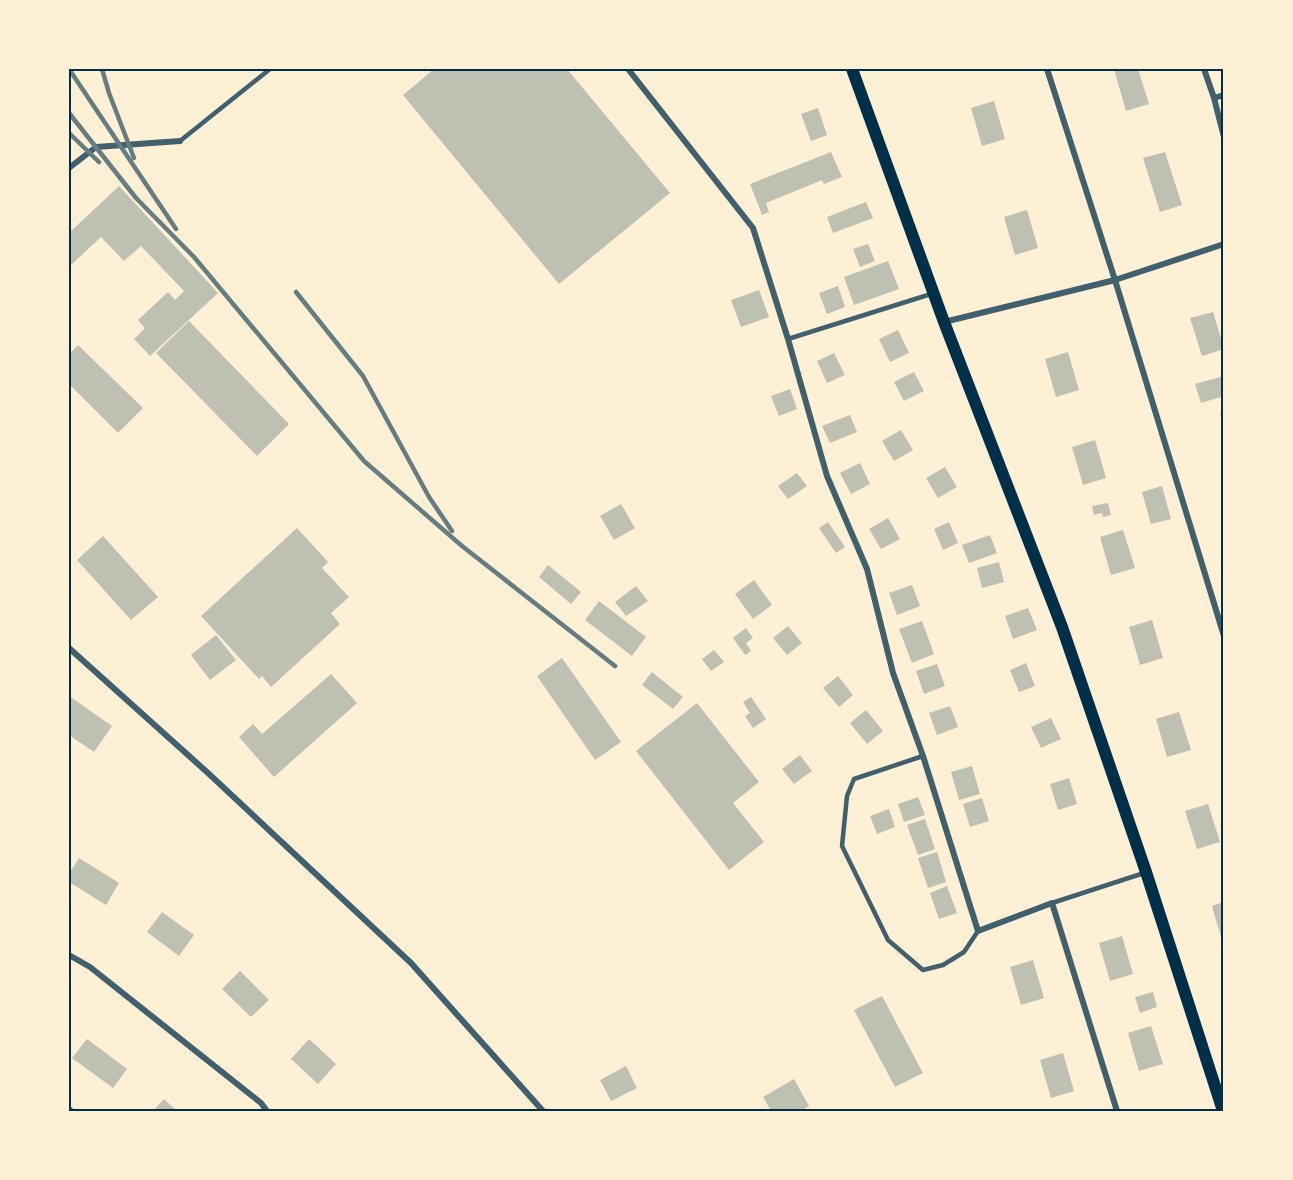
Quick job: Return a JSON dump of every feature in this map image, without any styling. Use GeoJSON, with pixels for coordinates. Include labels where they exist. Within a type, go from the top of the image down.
{"type":"FeatureCollection","features":[{"type":"Feature","properties":{"kind":"main road"},"geometry":{"type":"LineString","coordinates":[[852,69],[933,293],[1062,627],[1146,872],[1222,1111]]}},
{"type":"Feature","properties":{"kind":"street"},"geometry":{"type":"LineString","coordinates":[[628,69],[753,228],[788,339],[827,476],[867,569],[893,673],[923,756],[978,931],[1052,903],[1117,1111]]}},
{"type":"Feature","properties":{"kind":"street"},"geometry":{"type":"LineString","coordinates":[[1047,69],[1115,280],[1224,636]]}},
{"type":"Feature","properties":{"kind":"street"},"geometry":{"type":"LineString","coordinates":[[1204,69],[1224,137]]}},
{"type":"Feature","properties":{"kind":"street"},"geometry":{"type":"LineString","coordinates":[[1214,98],[1224,95]]}},
{"type":"Feature","properties":{"kind":"street"},"geometry":{"type":"LineString","coordinates":[[69,168],[96,147],[180,141]]}},
{"type":"Feature","properties":{"kind":"street"},"geometry":{"type":"LineString","coordinates":[[944,322],[1115,280],[1224,244]]}},
{"type":"Feature","properties":{"kind":"street"},"geometry":{"type":"LineString","coordinates":[[69,648],[208,773],[411,963],[543,1111]]}},
{"type":"Feature","properties":{"kind":"street"},"geometry":{"type":"LineString","coordinates":[[69,955],[99,974],[261,1103],[267,1111]]}},
{"type":"Feature","properties":{"kind":"lane"},"geometry":{"type":"LineString","coordinates":[[180,141],[270,69]]}},
{"type":"Feature","properties":{"kind":"lane"},"geometry":{"type":"LineString","coordinates":[[788,339],[933,293]]}},
{"type":"Feature","properties":{"kind":"lane"},"geometry":{"type":"LineString","coordinates":[[923,756],[854,779],[847,796],[842,846],[888,940],[923,970],[943,965],[964,952],[978,931]]}},
{"type":"Feature","properties":{"kind":"lane"},"geometry":{"type":"LineString","coordinates":[[1052,903],[1146,872]]}},
{"type":"Feature","properties":{"kind":"path"},"geometry":{"type":"LineString","coordinates":[[102,69],[129,144]]}},
{"type":"Feature","properties":{"kind":"building"},"geometry":{"type":"Polygon","coordinates":[[[434,69],[567,69],[670,193],[559,284],[403,95],[434,69]]]}},
{"type":"Feature","properties":{"kind":"building"},"geometry":{"type":"Polygon","coordinates":[[[1114,69],[1138,69],[1149,104],[1126,111],[1114,69]]]}},
{"type":"Feature","properties":{"kind":"building"},"geometry":{"type":"Polygon","coordinates":[[[994,101],[1005,139],[982,146],[971,108],[994,101]]]}},
{"type":"Feature","properties":{"kind":"building"},"geometry":{"type":"Polygon","coordinates":[[[818,108],[827,135],[811,141],[801,114],[818,108]]]}},
{"type":"Feature","properties":{"kind":"building"},"geometry":{"type":"Polygon","coordinates":[[[831,152],[842,177],[824,184],[822,180],[766,203],[769,212],[762,215],[750,184],[831,152]]]}},
{"type":"Feature","properties":{"kind":"building"},"geometry":{"type":"Polygon","coordinates":[[[1165,152],[1182,205],[1160,212],[1143,158],[1165,152]]]}},
{"type":"Feature","properties":{"kind":"building"},"geometry":{"type":"Polygon","coordinates":[[[119,186],[218,293],[150,356],[134,339],[145,328],[138,320],[168,292],[175,300],[184,291],[141,246],[124,261],[101,237],[69,267],[69,233],[119,186]]]}},
{"type":"Feature","properties":{"kind":"building"},"geometry":{"type":"Polygon","coordinates":[[[866,202],[873,218],[833,233],[827,217],[866,202]]]}},
{"type":"Feature","properties":{"kind":"building"},"geometry":{"type":"Polygon","coordinates":[[[1027,210],[1038,248],[1015,255],[1004,217],[1027,210]]]}},
{"type":"Feature","properties":{"kind":"building"},"geometry":{"type":"Polygon","coordinates":[[[868,244],[875,261],[860,267],[853,249],[868,244]]]}},
{"type":"Feature","properties":{"kind":"building"},"geometry":{"type":"Polygon","coordinates":[[[888,261],[899,289],[854,305],[844,277],[888,261]]]}},
{"type":"Feature","properties":{"kind":"building"},"geometry":{"type":"Polygon","coordinates":[[[838,286],[845,307],[827,314],[819,293],[838,286]]]}},
{"type":"Feature","properties":{"kind":"building"},"geometry":{"type":"Polygon","coordinates":[[[759,290],[769,317],[741,327],[731,300],[759,290]]]}},
{"type":"Feature","properties":{"kind":"building"},"geometry":{"type":"Polygon","coordinates":[[[1213,312],[1224,349],[1202,356],[1190,318],[1213,312]]]}},
{"type":"Feature","properties":{"kind":"building"},"geometry":{"type":"Polygon","coordinates":[[[189,321],[289,424],[257,456],[156,353],[189,321]]]}},
{"type":"Feature","properties":{"kind":"building"},"geometry":{"type":"Polygon","coordinates":[[[898,330],[909,353],[890,362],[879,339],[898,330]]]}},
{"type":"Feature","properties":{"kind":"building"},"geometry":{"type":"Polygon","coordinates":[[[78,345],[143,408],[118,433],[69,384],[69,354],[78,345]]]}},
{"type":"Feature","properties":{"kind":"building"},"geometry":{"type":"Polygon","coordinates":[[[1068,352],[1079,390],[1056,397],[1045,359],[1068,352]]]}},
{"type":"Feature","properties":{"kind":"building"},"geometry":{"type":"Polygon","coordinates":[[[834,353],[845,375],[827,383],[817,361],[834,353]]]}},
{"type":"Feature","properties":{"kind":"building"},"geometry":{"type":"Polygon","coordinates":[[[914,372],[924,391],[904,401],[894,382],[914,372]]]}},
{"type":"Feature","properties":{"kind":"building"},"geometry":{"type":"Polygon","coordinates":[[[1224,376],[1224,396],[1201,403],[1195,384],[1224,376]]]}},
{"type":"Feature","properties":{"kind":"building"},"geometry":{"type":"Polygon","coordinates":[[[790,389],[797,409],[779,416],[771,396],[790,389]]]}},
{"type":"Feature","properties":{"kind":"building"},"geometry":{"type":"Polygon","coordinates":[[[1224,412],[1224,426],[1223,426],[1220,413],[1224,412]]]}},
{"type":"Feature","properties":{"kind":"building"},"geometry":{"type":"Polygon","coordinates":[[[850,415],[857,432],[830,443],[822,426],[850,415]]]}},
{"type":"Feature","properties":{"kind":"building"},"geometry":{"type":"Polygon","coordinates":[[[901,430],[913,450],[894,461],[882,441],[901,430]]]}},
{"type":"Feature","properties":{"kind":"building"},"geometry":{"type":"Polygon","coordinates":[[[1095,440],[1106,478],[1083,485],[1072,447],[1095,440]]]}},
{"type":"Feature","properties":{"kind":"building"},"geometry":{"type":"Polygon","coordinates":[[[860,463],[870,484],[851,494],[840,473],[860,463]]]}},
{"type":"Feature","properties":{"kind":"building"},"geometry":{"type":"Polygon","coordinates":[[[945,467],[957,487],[938,498],[926,478],[945,467]]]}},
{"type":"Feature","properties":{"kind":"building"},"geometry":{"type":"Polygon","coordinates":[[[797,473],[807,486],[788,499],[778,486],[797,473]]]}},
{"type":"Feature","properties":{"kind":"building"},"geometry":{"type":"Polygon","coordinates":[[[1162,486],[1171,519],[1151,524],[1142,492],[1162,486]]]}},
{"type":"Feature","properties":{"kind":"building"},"geometry":{"type":"Polygon","coordinates":[[[1108,503],[1111,515],[1103,517],[1102,513],[1094,515],[1092,506],[1108,503]]]}},
{"type":"Feature","properties":{"kind":"building"},"geometry":{"type":"Polygon","coordinates":[[[621,504],[635,528],[614,540],[600,516],[621,504]]]}},
{"type":"Feature","properties":{"kind":"building"},"geometry":{"type":"Polygon","coordinates":[[[888,518],[900,539],[881,549],[869,529],[888,518]]]}},
{"type":"Feature","properties":{"kind":"building"},"geometry":{"type":"Polygon","coordinates":[[[828,522],[845,547],[836,553],[819,528],[828,522]]]}},
{"type":"Feature","properties":{"kind":"building"},"geometry":{"type":"Polygon","coordinates":[[[949,522],[958,543],[943,550],[934,529],[949,522]]]}},
{"type":"Feature","properties":{"kind":"building"},"geometry":{"type":"Polygon","coordinates":[[[297,528],[328,562],[322,568],[349,597],[331,613],[340,624],[271,687],[262,676],[259,679],[201,616],[297,528]]]}},
{"type":"Feature","properties":{"kind":"building"},"geometry":{"type":"Polygon","coordinates":[[[1123,530],[1135,568],[1111,575],[1100,537],[1123,530]]]}},
{"type":"Feature","properties":{"kind":"building"},"geometry":{"type":"Polygon","coordinates":[[[990,535],[997,553],[969,563],[962,545],[990,535]]]}},
{"type":"Feature","properties":{"kind":"building"},"geometry":{"type":"Polygon","coordinates":[[[103,536],[158,597],[131,620],[77,560],[103,536]]]}},
{"type":"Feature","properties":{"kind":"building"},"geometry":{"type":"Polygon","coordinates":[[[999,562],[1004,582],[982,588],[977,568],[999,562]]]}},
{"type":"Feature","properties":{"kind":"building"},"geometry":{"type":"Polygon","coordinates":[[[548,565],[581,592],[571,604],[539,577],[548,565]]]}},
{"type":"Feature","properties":{"kind":"building"},"geometry":{"type":"Polygon","coordinates":[[[754,580],[772,605],[753,619],[735,594],[754,580]]]}},
{"type":"Feature","properties":{"kind":"building"},"geometry":{"type":"Polygon","coordinates":[[[912,585],[920,606],[897,615],[889,593],[912,585]]]}},
{"type":"Feature","properties":{"kind":"building"},"geometry":{"type":"Polygon","coordinates":[[[636,586],[648,601],[626,616],[615,602],[636,586]]]}},
{"type":"Feature","properties":{"kind":"building"},"geometry":{"type":"Polygon","coordinates":[[[599,601],[646,637],[632,656],[585,620],[599,601]]]}},
{"type":"Feature","properties":{"kind":"building"},"geometry":{"type":"Polygon","coordinates":[[[1028,608],[1037,630],[1013,639],[1005,616],[1028,608]]]}},
{"type":"Feature","properties":{"kind":"building"},"geometry":{"type":"Polygon","coordinates":[[[1152,620],[1163,658],[1140,665],[1129,627],[1152,620]]]}},
{"type":"Feature","properties":{"kind":"building"},"geometry":{"type":"Polygon","coordinates":[[[922,621],[934,654],[912,663],[899,629],[922,621]]]}},
{"type":"Feature","properties":{"kind":"building"},"geometry":{"type":"Polygon","coordinates":[[[788,626],[802,643],[787,655],[773,638],[788,626]]]}},
{"type":"Feature","properties":{"kind":"building"},"geometry":{"type":"Polygon","coordinates":[[[746,628],[753,638],[746,643],[751,651],[745,655],[733,638],[746,628]]]}},
{"type":"Feature","properties":{"kind":"building"},"geometry":{"type":"Polygon","coordinates":[[[216,635],[236,660],[210,680],[191,655],[216,635]]]}},
{"type":"Feature","properties":{"kind":"building"},"geometry":{"type":"Polygon","coordinates":[[[714,650],[724,662],[711,671],[702,659],[714,650]]]}},
{"type":"Feature","properties":{"kind":"building"},"geometry":{"type":"Polygon","coordinates":[[[562,658],[621,742],[595,760],[537,676],[562,658]]]}},
{"type":"Feature","properties":{"kind":"building"},"geometry":{"type":"Polygon","coordinates":[[[1026,663],[1035,686],[1019,692],[1010,670],[1026,663]]]}},
{"type":"Feature","properties":{"kind":"building"},"geometry":{"type":"Polygon","coordinates":[[[937,664],[945,686],[924,694],[916,671],[937,664]]]}},
{"type":"Feature","properties":{"kind":"building"},"geometry":{"type":"Polygon","coordinates":[[[652,672],[683,697],[673,709],[642,685],[652,672]]]}},
{"type":"Feature","properties":{"kind":"building"},"geometry":{"type":"Polygon","coordinates":[[[331,674],[357,703],[274,777],[239,737],[253,724],[262,734],[331,674]]]}},
{"type":"Feature","properties":{"kind":"building"},"geometry":{"type":"Polygon","coordinates":[[[838,676],[853,695],[839,707],[823,688],[838,676]]]}},
{"type":"Feature","properties":{"kind":"building"},"geometry":{"type":"Polygon","coordinates":[[[69,696],[112,726],[94,752],[69,735],[69,696]]]}},
{"type":"Feature","properties":{"kind":"building"},"geometry":{"type":"Polygon","coordinates":[[[751,697],[766,719],[753,728],[745,716],[750,713],[743,702],[751,697]]]}},
{"type":"Feature","properties":{"kind":"building"},"geometry":{"type":"Polygon","coordinates":[[[697,703],[759,782],[733,803],[764,842],[729,870],[636,751],[697,703]]]}},
{"type":"Feature","properties":{"kind":"building"},"geometry":{"type":"Polygon","coordinates":[[[950,706],[958,727],[937,735],[929,713],[950,706]]]}},
{"type":"Feature","properties":{"kind":"building"},"geometry":{"type":"Polygon","coordinates":[[[866,710],[883,731],[867,744],[850,723],[866,710]]]}},
{"type":"Feature","properties":{"kind":"building"},"geometry":{"type":"Polygon","coordinates":[[[1179,712],[1191,750],[1167,757],[1156,719],[1179,712]]]}},
{"type":"Feature","properties":{"kind":"building"},"geometry":{"type":"Polygon","coordinates":[[[1051,718],[1061,739],[1041,748],[1031,727],[1051,718]]]}},
{"type":"Feature","properties":{"kind":"building"},"geometry":{"type":"Polygon","coordinates":[[[800,755],[812,771],[794,784],[782,769],[800,755]]]}},
{"type":"Feature","properties":{"kind":"building"},"geometry":{"type":"Polygon","coordinates":[[[972,766],[980,794],[959,800],[951,772],[972,766]]]}},
{"type":"Feature","properties":{"kind":"building"},"geometry":{"type":"Polygon","coordinates":[[[1069,778],[1077,804],[1058,810],[1050,784],[1069,778]]]}},
{"type":"Feature","properties":{"kind":"building"},"geometry":{"type":"Polygon","coordinates":[[[918,797],[925,815],[904,822],[898,804],[918,797]]]}},
{"type":"Feature","properties":{"kind":"building"},"geometry":{"type":"Polygon","coordinates":[[[982,798],[989,821],[970,827],[963,804],[982,798]]]}},
{"type":"Feature","properties":{"kind":"building"},"geometry":{"type":"Polygon","coordinates":[[[1208,804],[1220,842],[1197,849],[1185,811],[1208,804]]]}},
{"type":"Feature","properties":{"kind":"building"},"geometry":{"type":"Polygon","coordinates":[[[889,809],[895,827],[877,834],[870,816],[889,809]]]}},
{"type":"Feature","properties":{"kind":"building"},"geometry":{"type":"Polygon","coordinates":[[[925,819],[935,849],[918,855],[907,825],[925,819]]]}},
{"type":"Feature","properties":{"kind":"building"},"geometry":{"type":"Polygon","coordinates":[[[937,852],[946,882],[928,888],[918,858],[937,852]]]}},
{"type":"Feature","properties":{"kind":"building"},"geometry":{"type":"Polygon","coordinates":[[[79,858],[119,883],[106,905],[69,882],[69,874],[79,858]]]}},
{"type":"Feature","properties":{"kind":"building"},"geometry":{"type":"Polygon","coordinates":[[[947,886],[957,913],[939,919],[930,893],[947,886]]]}},
{"type":"Feature","properties":{"kind":"building"},"geometry":{"type":"Polygon","coordinates":[[[1224,902],[1224,944],[1223,944],[1212,906],[1224,902]]]}},
{"type":"Feature","properties":{"kind":"building"},"geometry":{"type":"Polygon","coordinates":[[[162,912],[194,935],[179,956],[147,932],[162,912]]]}},
{"type":"Feature","properties":{"kind":"building"},"geometry":{"type":"Polygon","coordinates":[[[1122,936],[1133,974],[1110,981],[1099,943],[1122,936]]]}},
{"type":"Feature","properties":{"kind":"building"},"geometry":{"type":"Polygon","coordinates":[[[1033,960],[1044,998],[1021,1005],[1010,967],[1033,960]]]}},
{"type":"Feature","properties":{"kind":"building"},"geometry":{"type":"Polygon","coordinates":[[[240,971],[269,1000],[251,1017],[222,989],[240,971]]]}},
{"type":"Feature","properties":{"kind":"building"},"geometry":{"type":"Polygon","coordinates":[[[1153,992],[1157,1007],[1140,1013],[1135,997],[1153,992]]]}},
{"type":"Feature","properties":{"kind":"building"},"geometry":{"type":"Polygon","coordinates":[[[882,996],[923,1073],[895,1087],[854,1010],[882,996]]]}},
{"type":"Feature","properties":{"kind":"building"},"geometry":{"type":"Polygon","coordinates":[[[1151,1026],[1163,1064],[1139,1071],[1128,1033],[1151,1026]]]}},
{"type":"Feature","properties":{"kind":"building"},"geometry":{"type":"Polygon","coordinates":[[[87,1039],[127,1069],[113,1088],[72,1058],[87,1039]]]}},
{"type":"Feature","properties":{"kind":"building"},"geometry":{"type":"Polygon","coordinates":[[[309,1039],[336,1064],[318,1084],[291,1059],[309,1039]]]}},
{"type":"Feature","properties":{"kind":"building"},"geometry":{"type":"Polygon","coordinates":[[[1063,1053],[1074,1091],[1051,1098],[1040,1060],[1063,1053]]]}},
{"type":"Feature","properties":{"kind":"building"},"geometry":{"type":"Polygon","coordinates":[[[626,1066],[637,1088],[611,1101],[600,1080],[626,1066]]]}},
{"type":"Feature","properties":{"kind":"building"},"geometry":{"type":"Polygon","coordinates":[[[794,1079],[809,1106],[801,1111],[771,1111],[763,1097],[794,1079]]]}},
{"type":"Feature","properties":{"kind":"building"},"geometry":{"type":"Polygon","coordinates":[[[164,1099],[177,1111],[153,1111],[164,1099]]]}},
{"type":"Feature","properties":{"kind":"railway"},"geometry":{"type":"LineString","coordinates":[[69,69],[176,229]]}},
{"type":"Feature","properties":{"kind":"railway"},"geometry":{"type":"LineString","coordinates":[[102,69],[134,158]]}},
{"type":"Feature","properties":{"kind":"railway"},"geometry":{"type":"LineString","coordinates":[[69,113],[136,198],[194,257],[364,461],[462,546],[615,666]]}},
{"type":"Feature","properties":{"kind":"railway"},"geometry":{"type":"LineString","coordinates":[[69,133],[99,162]]}},
{"type":"Feature","properties":{"kind":"railway"},"geometry":{"type":"LineString","coordinates":[[296,292],[363,376],[429,497],[452,531]]}}]}
